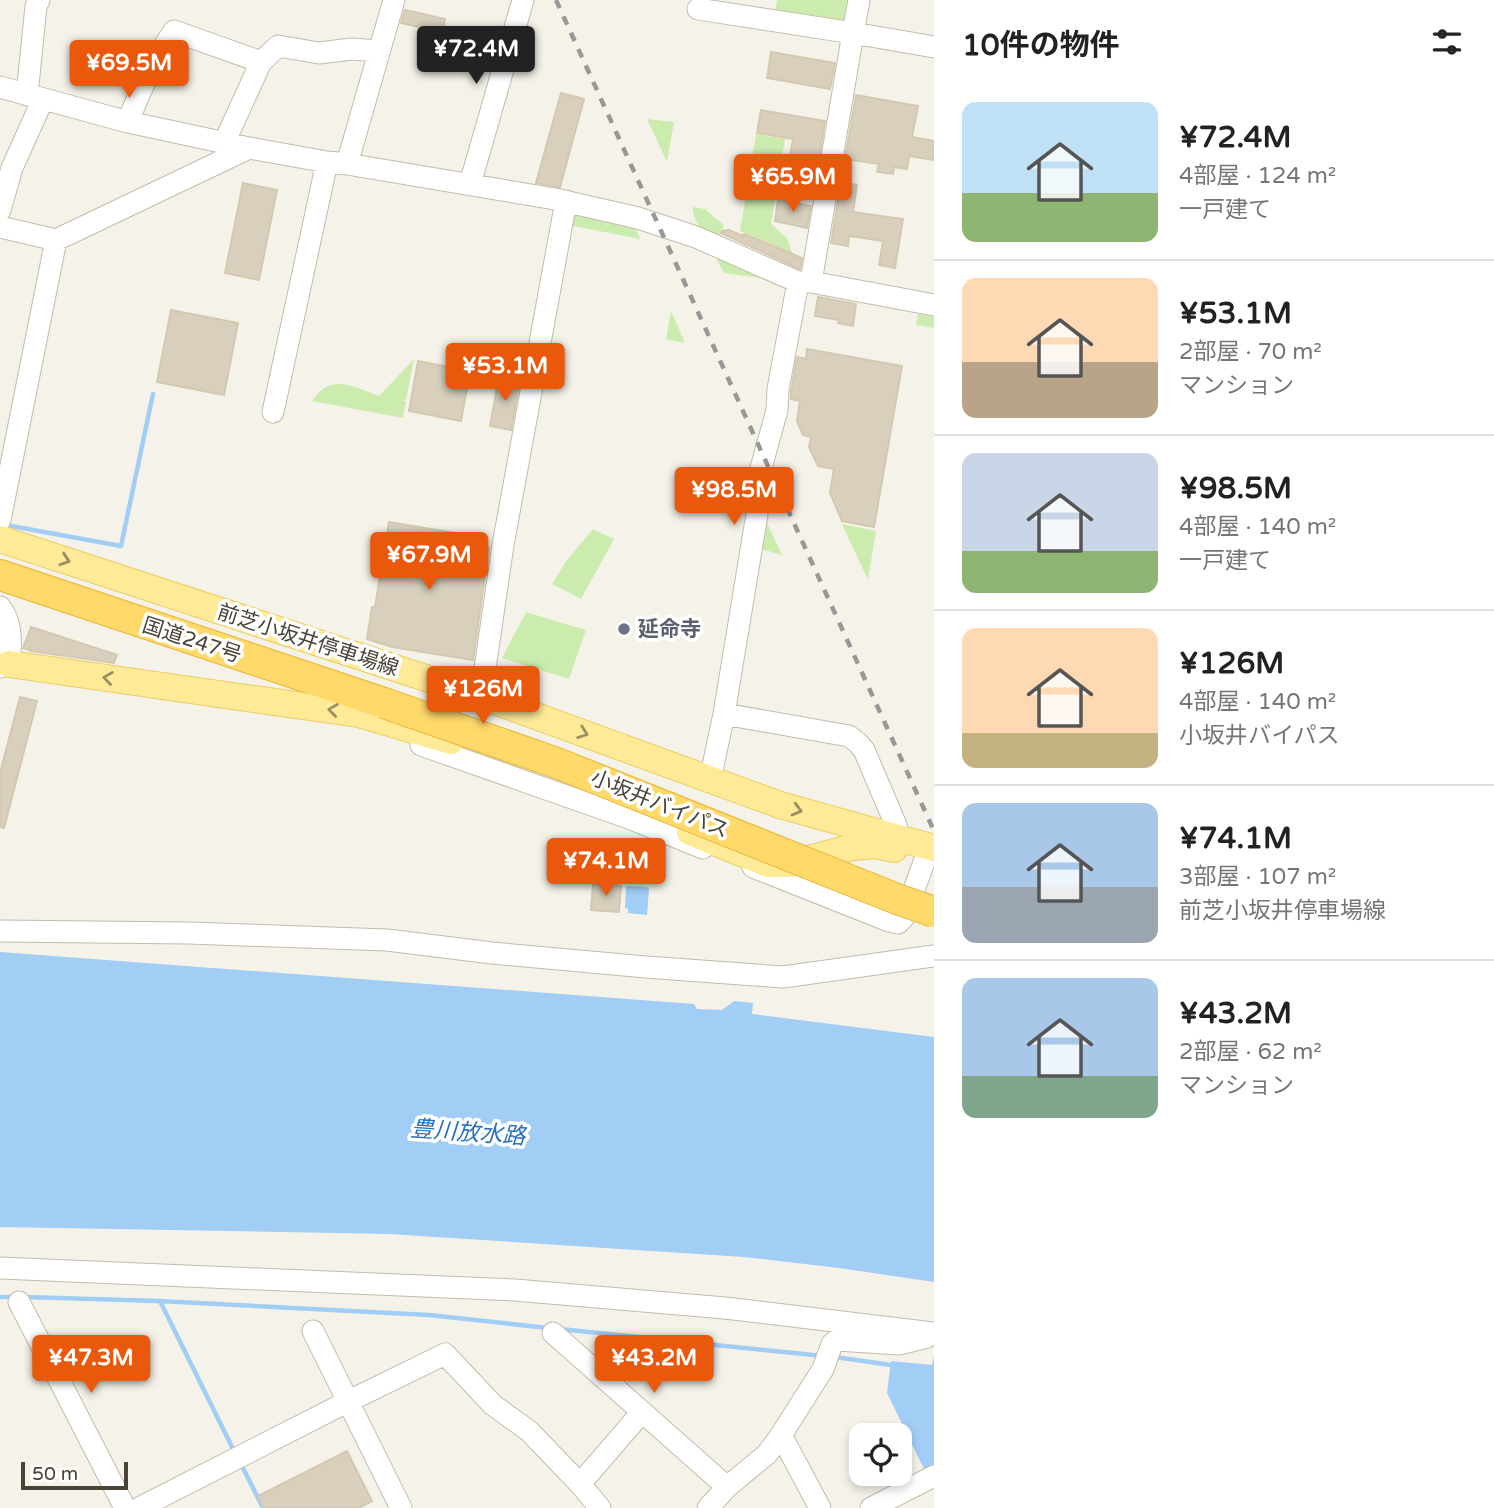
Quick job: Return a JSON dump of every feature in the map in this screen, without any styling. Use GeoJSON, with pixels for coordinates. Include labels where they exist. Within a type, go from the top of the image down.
{"type":"FeatureCollection","features":[{"type":"Feature","properties":{"kind":"highway","name":"国道247号"},"geometry":{"type":"LineString","coordinates":[[0,575],[384,703]]}},
{"type":"Feature","properties":{"kind":"highway","name":"小坂井バイパス"},"geometry":{"type":"LineString","coordinates":[[384,703],[557,764],[934,912]]}},
{"type":"Feature","properties":{"kind":"main road","name":"前芝小坂井停車場線"},"geometry":{"type":"LineString","coordinates":[[0,539],[481,696],[780,806],[898,837],[932,853]]}},
{"type":"Feature","properties":{"kind":"main road"},"geometry":{"type":"LineString","coordinates":[[5,665],[359,714],[522,764],[768,864],[791,864],[853,847],[875,845],[932,853]]}},
{"type":"Feature","properties":{"kind":"street"},"geometry":{"type":"LineString","coordinates":[[0,210],[35,97],[36,6],[39,0]]}},
{"type":"Feature","properties":{"kind":"street"},"geometry":{"type":"LineString","coordinates":[[273,412],[337,163],[394,0]]}},
{"type":"Feature","properties":{"kind":"street"},"geometry":{"type":"LineString","coordinates":[[470,184],[523,0]]}},
{"type":"Feature","properties":{"kind":"street"},"geometry":{"type":"LineString","coordinates":[[710,780],[724,714],[757,514],[758,479],[777,410],[778,389],[804,282],[859,0]]}},
{"type":"Feature","properties":{"kind":"street"},"geometry":{"type":"LineString","coordinates":[[698,9],[934,47]]}},
{"type":"Feature","properties":{"kind":"street"},"geometry":{"type":"LineString","coordinates":[[128,122],[152,66],[174,31],[261,62]]}},
{"type":"Feature","properties":{"kind":"street"},"geometry":{"type":"LineString","coordinates":[[224,143],[261,62],[278,46],[319,53],[378,51]]}},
{"type":"Feature","properties":{"kind":"street"},"geometry":{"type":"LineString","coordinates":[[0,87],[128,122],[224,143],[566,201],[638,218],[696,237],[804,282],[934,305]]}},
{"type":"Feature","properties":{"kind":"street"},"geometry":{"type":"LineString","coordinates":[[0,227],[56,240],[249,148]]}},
{"type":"Feature","properties":{"kind":"street"},"geometry":{"type":"LineString","coordinates":[[481,696],[503,545],[566,201]]}},
{"type":"Feature","properties":{"kind":"street"},"geometry":{"type":"LineString","coordinates":[[0,520],[56,240]]}},
{"type":"Feature","properties":{"kind":"street"},"geometry":{"type":"LineString","coordinates":[[0,607],[8,621],[11,640],[5,665]]}},
{"type":"Feature","properties":{"kind":"street"},"geometry":{"type":"LineString","coordinates":[[724,714],[849,736],[863,750],[896,825],[898,837]]}},
{"type":"Feature","properties":{"kind":"street"},"geometry":{"type":"LineString","coordinates":[[422,732],[418,743],[629,818],[889,921],[898,923],[904,917],[932,853]]}},
{"type":"Feature","properties":{"kind":"street"},"geometry":{"type":"LineString","coordinates":[[0,931],[189,933],[387,940],[492,953],[783,977],[934,956]]}},
{"type":"Feature","properties":{"kind":"street"},"geometry":{"type":"LineString","coordinates":[[0,1268],[515,1290],[725,1308],[934,1334]]}},
{"type":"Feature","properties":{"kind":"street"},"geometry":{"type":"LineString","coordinates":[[19,1302],[125,1508]]}},
{"type":"Feature","properties":{"kind":"street"},"geometry":{"type":"LineString","coordinates":[[313,1331],[401,1508]]}},
{"type":"Feature","properties":{"kind":"street"},"geometry":{"type":"LineString","coordinates":[[553,1333],[727,1487]]}},
{"type":"Feature","properties":{"kind":"street"},"geometry":{"type":"LineString","coordinates":[[708,1508],[727,1487],[767,1454],[823,1369],[832,1344],[838,1340],[899,1344],[934,1334]]}},
{"type":"Feature","properties":{"kind":"street"},"geometry":{"type":"LineString","coordinates":[[139,1508],[445,1354],[493,1405],[529,1431],[580,1483],[600,1508]]}},
{"type":"Feature","properties":{"kind":"street"},"geometry":{"type":"LineString","coordinates":[[580,1483],[642,1412]]}},
{"type":"Feature","properties":{"kind":"street"},"geometry":{"type":"LineString","coordinates":[[781,1435],[820,1508]]}},
{"type":"Feature","properties":{"kind":"street"},"geometry":{"type":"LineString","coordinates":[[871,1508],[934,1476]]}},
{"type":"Feature","properties":{"kind":"green space"},"geometry":{"type":"Polygon","coordinates":[[[777,0],[854,0],[848,31],[774,18],[777,0]]]}},
{"type":"Feature","properties":{"kind":"green space"},"geometry":{"type":"Polygon","coordinates":[[[647,119],[674,122],[667,162],[647,119]]]}},
{"type":"Feature","properties":{"kind":"green space"},"geometry":{"type":"Polygon","coordinates":[[[756,134],[785,139],[771,224],[787,238],[792,253],[740,231],[756,134]]]}},
{"type":"Feature","properties":{"kind":"green space"},"geometry":{"type":"Polygon","coordinates":[[[693,207],[705,209],[724,225],[716,243],[700,228],[693,207]]]}},
{"type":"Feature","properties":{"kind":"green space"},"geometry":{"type":"Polygon","coordinates":[[[571,209],[633,222],[640,239],[568,225],[571,209]]]}},
{"type":"Feature","properties":{"kind":"green space"},"geometry":{"type":"Polygon","coordinates":[[[713,252],[774,280],[724,273],[713,252]]]}},
{"type":"Feature","properties":{"kind":"green space"},"geometry":{"type":"Polygon","coordinates":[[[671,311],[685,343],[666,339],[671,311]]]}},
{"type":"Feature","properties":{"kind":"green space"},"geometry":{"type":"Polygon","coordinates":[[[918,314],[934,317],[934,328],[916,325],[918,314]]]}},
{"type":"Feature","properties":{"kind":"green space"},"geometry":{"type":"Polygon","coordinates":[[[414,359],[406,400],[401,400],[406,401],[403,418],[312,401],[319,392],[335,384],[352,386],[379,396],[414,359]]]}},
{"type":"Feature","properties":{"kind":"green space"},"geometry":{"type":"Polygon","coordinates":[[[764,516],[782,555],[758,548],[764,516]]]}},
{"type":"Feature","properties":{"kind":"green space"},"geometry":{"type":"Polygon","coordinates":[[[842,524],[876,531],[868,580],[842,524]]]}},
{"type":"Feature","properties":{"kind":"green space"},"geometry":{"type":"Polygon","coordinates":[[[593,529],[614,539],[581,599],[552,584],[567,560],[593,529]]]}},
{"type":"Feature","properties":{"kind":"green space"},"geometry":{"type":"Polygon","coordinates":[[[526,612],[586,630],[569,679],[502,658],[526,612]]]}},
{"type":"Feature","properties":{"kind":"water"},"geometry":{"type":"Polygon","coordinates":[[[626,887],[649,889],[647,915],[628,913],[625,908],[626,887]]]}},
{"type":"Feature","properties":{"kind":"water","name":"豊川放水路"},"geometry":{"type":"Polygon","coordinates":[[[0,952],[694,1004],[697,1009],[722,1010],[734,1001],[753,1003],[752,1014],[934,1037],[934,1282],[744,1257],[389,1234],[0,1227],[0,952]]]}},
{"type":"Feature","properties":{"kind":"water"},"geometry":{"type":"Polygon","coordinates":[[[934,1356],[934,1466],[924,1469],[912,1444],[912,1423],[902,1423],[887,1393],[891,1361],[932,1365],[934,1356]]]}},
{"type":"Feature","properties":{"kind":"building"},"geometry":{"type":"Polygon","coordinates":[[[405,10],[445,19],[442,32],[401,23],[405,10]]]}},
{"type":"Feature","properties":{"kind":"building"},"geometry":{"type":"Polygon","coordinates":[[[771,52],[835,63],[830,89],[767,78],[771,52]]]}},
{"type":"Feature","properties":{"kind":"building"},"geometry":{"type":"Polygon","coordinates":[[[561,93],[584,99],[560,187],[536,183],[561,93]]]}},
{"type":"Feature","properties":{"kind":"building"},"geometry":{"type":"Polygon","coordinates":[[[856,95],[918,106],[912,137],[934,141],[934,160],[909,156],[907,169],[894,167],[893,174],[877,172],[879,164],[845,159],[856,95]]]}},
{"type":"Feature","properties":{"kind":"building"},"geometry":{"type":"Polygon","coordinates":[[[761,110],[825,121],[817,170],[788,167],[793,139],[757,133],[761,110]]]}},
{"type":"Feature","properties":{"kind":"building"},"geometry":{"type":"Polygon","coordinates":[[[841,182],[857,185],[853,212],[903,219],[895,268],[879,265],[883,241],[849,236],[848,246],[831,243],[841,182]]]}},
{"type":"Feature","properties":{"kind":"building"},"geometry":{"type":"Polygon","coordinates":[[[243,183],[277,190],[259,280],[225,273],[243,183]]]}},
{"type":"Feature","properties":{"kind":"building"},"geometry":{"type":"Polygon","coordinates":[[[778,200],[811,206],[807,228],[775,221],[778,200]]]}},
{"type":"Feature","properties":{"kind":"building"},"geometry":{"type":"Polygon","coordinates":[[[729,230],[802,258],[800,269],[721,233],[729,230]]]}},
{"type":"Feature","properties":{"kind":"building"},"geometry":{"type":"Polygon","coordinates":[[[818,297],[856,304],[853,326],[838,323],[839,320],[815,316],[818,297]]]}},
{"type":"Feature","properties":{"kind":"building"},"geometry":{"type":"Polygon","coordinates":[[[171,310],[238,323],[224,395],[157,382],[171,310]]]}},
{"type":"Feature","properties":{"kind":"building"},"geometry":{"type":"Polygon","coordinates":[[[807,349],[902,366],[874,527],[842,521],[830,493],[834,469],[818,466],[809,447],[811,437],[803,435],[797,421],[800,401],[791,399],[791,391],[797,357],[806,359],[807,349]]]}},
{"type":"Feature","properties":{"kind":"building"},"geometry":{"type":"Polygon","coordinates":[[[418,361],[470,371],[461,421],[409,411],[418,361]]]}},
{"type":"Feature","properties":{"kind":"building"},"geometry":{"type":"Polygon","coordinates":[[[499,376],[520,380],[511,430],[490,426],[499,376]]]}},
{"type":"Feature","properties":{"kind":"building"},"geometry":{"type":"Polygon","coordinates":[[[389,522],[461,534],[459,543],[489,548],[473,660],[392,647],[367,639],[389,522]]]}},
{"type":"Feature","properties":{"kind":"building"},"geometry":{"type":"Polygon","coordinates":[[[31,627],[117,655],[114,663],[23,648],[31,627]]]}},
{"type":"Feature","properties":{"kind":"building"},"geometry":{"type":"Polygon","coordinates":[[[20,697],[37,701],[4,828],[0,827],[0,773],[20,697]]]}},
{"type":"Feature","properties":{"kind":"building"},"geometry":{"type":"Polygon","coordinates":[[[593,884],[621,886],[619,912],[591,910],[593,884]]]}},
{"type":"Feature","properties":{"kind":"building"},"geometry":{"type":"Polygon","coordinates":[[[347,1451],[372,1501],[359,1508],[264,1508],[258,1496],[347,1451]]]}},
{"type":"Feature","properties":{"kind":"waterway"},"geometry":{"type":"LineString","coordinates":[[6,525],[121,546],[153,394]]}},
{"type":"Feature","properties":{"kind":"waterway"},"geometry":{"type":"LineString","coordinates":[[0,1297],[13,1297]]}},
{"type":"Feature","properties":{"kind":"waterway"},"geometry":{"type":"LineString","coordinates":[[25,1297],[429,1315],[548,1328]]}},
{"type":"Feature","properties":{"kind":"waterway"},"geometry":{"type":"LineString","coordinates":[[160,1301],[235,1453]]}},
{"type":"Feature","properties":{"kind":"waterway"},"geometry":{"type":"LineString","coordinates":[[560,1329],[823,1356]]}},
{"type":"Feature","properties":{"kind":"waterway"},"geometry":{"type":"LineString","coordinates":[[835,1357],[891,1365]]}},
{"type":"Feature","properties":{"kind":"waterway"},"geometry":{"type":"LineString","coordinates":[[241,1464],[263,1508]]}},
{"type":"Feature","properties":{"kind":"railway"},"geometry":{"type":"LineString","coordinates":[[556,0],[934,831]]}},
{"type":"Feature","properties":{"kind":"place","name":"延命寺"},"geometry":{"type":"Point","coordinates":[624,629]}}]}
